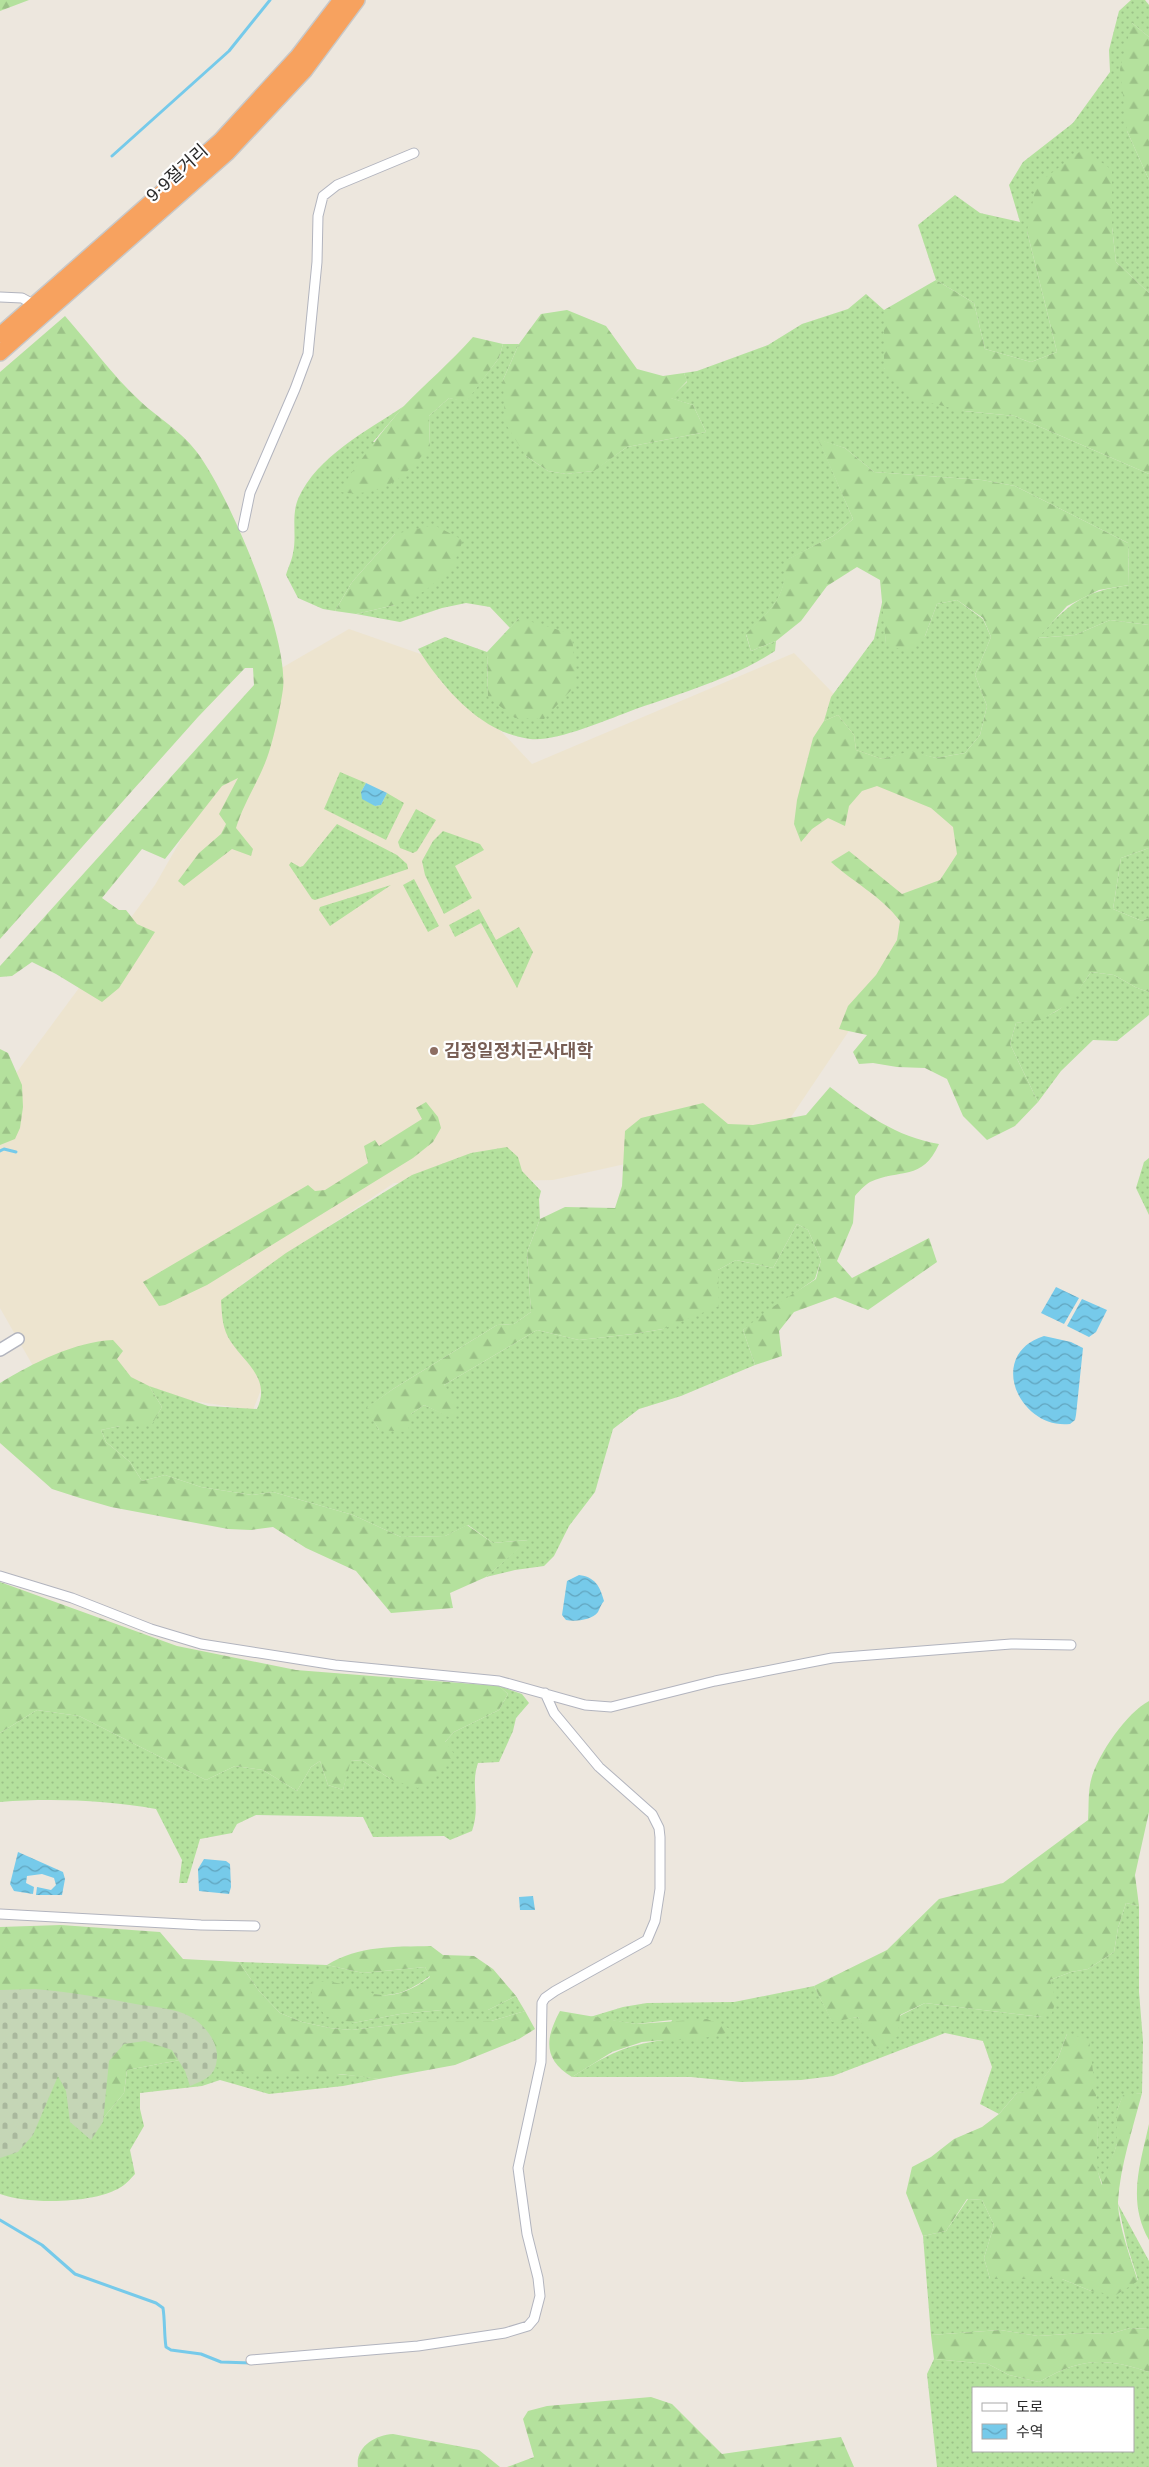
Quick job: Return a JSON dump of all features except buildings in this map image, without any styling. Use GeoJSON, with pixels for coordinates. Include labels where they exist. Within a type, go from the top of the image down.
{"type":"FeatureCollection","features":[{"type":"Feature","properties":{"kind":"highway","name":"9·9절거리"},"geometry":{"type":"LineString","coordinates":[[0,335],[220,141],[298,56],[341,0]]}},
{"type":"Feature","properties":{"kind":"highway","name":"9·9절거리"},"geometry":{"type":"LineString","coordinates":[[0,353],[227,153],[305,70],[357,0]]}},
{"type":"Feature","properties":{"kind":"street"},"geometry":{"type":"LineString","coordinates":[[242,527],[250,493],[308,354],[317,262],[318,216],[323,196],[336,184],[414,153]]}},
{"type":"Feature","properties":{"kind":"street"},"geometry":{"type":"LineString","coordinates":[[0,297],[22,298],[35,305]]}},
{"type":"Feature","properties":{"kind":"street"},"geometry":{"type":"LineString","coordinates":[[0,1350],[18,1339]]}},
{"type":"Feature","properties":{"kind":"street"},"geometry":{"type":"LineString","coordinates":[[0,1576],[72,1598],[150,1629],[201,1644],[335,1666],[499,1681],[585,1705],[611,1707],[715,1681],[807,1661],[1011,1644],[1071,1645]]}},
{"type":"Feature","properties":{"kind":"street"},"geometry":{"type":"LineString","coordinates":[[251,2360],[418,2346],[505,2334],[528,2326],[534,2319],[540,2296],[538,2278],[526,2226],[518,2168],[541,2062],[542,2003],[545,1998],[555,1991],[647,1940],[655,1921],[660,1888],[660,1837],[659,1828],[652,1814],[599,1767],[554,1713],[545,1693]]}},
{"type":"Feature","properties":{"kind":"street"},"geometry":{"type":"LineString","coordinates":[[0,1914],[162,1924],[256,1926]]}},
{"type":"Feature","properties":{"kind":"shaded area","name":"김정일정치군사대학"},"geometry":{"type":"Polygon","coordinates":[[[349,629],[432,658],[532,764],[794,653],[973,837],[865,1007],[783,1129],[553,1180],[394,1183],[242,1284],[264,1382],[253,1410],[40,1378],[0,1308],[0,1095],[155,885],[278,670],[349,629]]]}},
{"type":"Feature","properties":{"kind":"green space"},"geometry":{"type":"Polygon","coordinates":[[[0,0],[29,0],[0,11],[0,0]]]}},
{"type":"Feature","properties":{"kind":"green space"},"geometry":{"type":"Polygon","coordinates":[[[1131,0],[1145,0],[1149,5],[1149,37],[1132,23],[1127,131],[1149,180],[1149,293],[1116,262],[1112,227],[1027,231],[1057,352],[1031,362],[985,349],[974,303],[936,280],[918,225],[955,195],[980,213],[1020,222],[1009,185],[1023,162],[1073,123],[1110,72],[1109,50],[1119,11],[1131,0]]]}},
{"type":"Feature","properties":{"kind":"green space"},"geometry":{"type":"Polygon","coordinates":[[[1132,23],[1149,37],[1149,180],[1127,131],[1120,69],[1132,23]]]}},
{"type":"Feature","properties":{"kind":"green space"},"geometry":{"type":"Polygon","coordinates":[[[1083,149],[1112,170],[1112,227],[1116,262],[1149,293],[1149,474],[1015,416],[964,411],[910,398],[884,368],[884,310],[936,280],[974,303],[985,349],[1031,362],[1057,352],[1027,231],[1036,185],[1083,149]]]}},
{"type":"Feature","properties":{"kind":"green space"},"geometry":{"type":"Polygon","coordinates":[[[866,294],[884,310],[884,368],[964,411],[1015,416],[1149,474],[1149,625],[1110,620],[1075,635],[1037,638],[1058,616],[1077,601],[1099,591],[1129,585],[1128,543],[1015,486],[982,480],[874,472],[845,448],[819,440],[853,519],[833,536],[787,560],[786,574],[776,602],[746,635],[751,651],[776,641],[775,651],[722,678],[566,734],[530,739],[512,735],[495,728],[465,706],[452,693],[439,679],[418,649],[445,637],[487,652],[488,697],[519,618],[510,628],[490,607],[466,603],[442,608],[400,622],[356,614],[395,605],[395,534],[352,582],[335,611],[323,609],[298,598],[286,575],[294,546],[294,519],[298,499],[306,484],[317,470],[344,446],[404,406],[373,442],[430,447],[429,416],[449,398],[466,401],[499,358],[503,344],[519,344],[503,380],[526,456],[548,471],[566,474],[593,471],[627,447],[706,432],[693,405],[670,398],[687,382],[684,373],[697,371],[768,345],[802,324],[848,309],[866,294]]]}},
{"type":"Feature","properties":{"kind":"green space"},"geometry":{"type":"Polygon","coordinates":[[[567,310],[606,326],[637,369],[663,376],[684,373],[687,381],[671,398],[693,405],[706,432],[627,447],[594,471],[566,474],[548,471],[526,456],[505,423],[503,380],[519,344],[541,314],[567,310]]]}},
{"type":"Feature","properties":{"kind":"green space"},"geometry":{"type":"Polygon","coordinates":[[[65,316],[130,391],[190,444],[209,471],[240,531],[254,566],[277,635],[282,665],[283,689],[271,745],[266,762],[243,808],[236,828],[253,849],[251,856],[232,849],[184,886],[178,881],[199,853],[221,834],[226,824],[219,814],[238,778],[222,786],[165,859],[142,849],[102,898],[119,910],[126,910],[137,924],[155,932],[119,988],[102,1002],[32,962],[12,976],[0,977],[0,966],[254,685],[253,668],[245,668],[198,717],[0,939],[0,372],[65,316]]]}},
{"type":"Feature","properties":{"kind":"green space"},"geometry":{"type":"Polygon","coordinates":[[[473,337],[503,344],[499,358],[466,402],[449,398],[429,416],[430,447],[399,478],[381,489],[358,493],[339,491],[402,408],[473,337]]]}},
{"type":"Feature","properties":{"kind":"green space"},"geometry":{"type":"Polygon","coordinates":[[[818,439],[845,448],[874,472],[982,480],[1015,486],[1128,543],[1129,585],[1099,590],[1067,606],[1038,638],[1075,635],[1110,620],[1149,625],[1149,848],[1121,858],[1113,909],[1142,921],[1149,918],[1149,992],[1137,988],[1114,975],[1091,972],[1070,1003],[1041,1020],[1016,1023],[1010,1044],[1038,1102],[1015,1126],[987,1140],[963,1116],[947,1079],[925,1068],[897,1067],[873,1063],[859,1064],[853,1052],[867,1035],[839,1029],[848,1006],[876,975],[897,940],[900,921],[876,897],[831,862],[849,851],[902,894],[940,880],[957,854],[953,827],[931,808],[877,786],[862,791],[849,806],[845,826],[828,818],[812,829],[801,842],[794,824],[797,800],[813,738],[824,721],[838,715],[854,735],[856,750],[882,759],[911,751],[936,758],[965,753],[980,735],[987,706],[975,675],[991,637],[983,618],[957,600],[937,604],[925,636],[907,651],[886,645],[880,580],[857,567],[827,586],[801,621],[776,641],[751,651],[746,634],[770,610],[780,594],[786,560],[833,536],[853,519],[818,439]]]}},
{"type":"Feature","properties":{"kind":"green space"},"geometry":{"type":"Polygon","coordinates":[[[434,525],[463,540],[453,566],[425,591],[395,605],[356,614],[335,611],[352,582],[395,534],[434,525]]]}},
{"type":"Feature","properties":{"kind":"green space"},"geometry":{"type":"Polygon","coordinates":[[[883,598],[886,644],[925,636],[937,604],[957,600],[983,619],[991,637],[975,675],[987,706],[980,735],[965,753],[936,758],[911,752],[882,759],[856,750],[854,735],[838,715],[824,721],[831,697],[874,639],[883,598]]]}},
{"type":"Feature","properties":{"kind":"green space"},"geometry":{"type":"Polygon","coordinates":[[[519,618],[572,634],[576,685],[544,719],[515,718],[488,697],[487,652],[519,618]]]}},
{"type":"Feature","properties":{"kind":"green space"},"geometry":{"type":"Polygon","coordinates":[[[340,772],[366,783],[361,792],[375,806],[381,805],[387,793],[404,803],[386,840],[324,809],[340,772]]]}},
{"type":"Feature","properties":{"kind":"green space"},"geometry":{"type":"Polygon","coordinates":[[[416,809],[436,820],[417,851],[413,853],[400,848],[398,842],[416,809]]]}},
{"type":"Feature","properties":{"kind":"green space"},"geometry":{"type":"Polygon","coordinates":[[[337,824],[397,855],[407,864],[408,869],[315,900],[312,899],[289,865],[291,862],[300,867],[303,866],[337,824]]]}},
{"type":"Feature","properties":{"kind":"green space"},"geometry":{"type":"Polygon","coordinates":[[[443,831],[480,844],[484,850],[455,866],[472,898],[444,914],[425,875],[422,861],[433,841],[443,831]]]}},
{"type":"Feature","properties":{"kind":"green space"},"geometry":{"type":"Polygon","coordinates":[[[1149,848],[1149,918],[1142,921],[1113,909],[1121,858],[1149,848]]]}},
{"type":"Feature","properties":{"kind":"green space"},"geometry":{"type":"Polygon","coordinates":[[[414,879],[439,926],[428,932],[403,885],[414,879]]]}},
{"type":"Feature","properties":{"kind":"green space"},"geometry":{"type":"Polygon","coordinates":[[[391,885],[330,926],[319,910],[320,907],[391,885]]]}},
{"type":"Feature","properties":{"kind":"green space"},"geometry":{"type":"Polygon","coordinates":[[[479,909],[496,940],[519,927],[533,952],[517,988],[481,923],[455,937],[449,925],[479,909]]]}},
{"type":"Feature","properties":{"kind":"green space"},"geometry":{"type":"Polygon","coordinates":[[[1091,972],[1114,975],[1137,988],[1149,992],[1149,1015],[1117,1041],[1093,1040],[1061,1071],[1038,1102],[1010,1044],[1016,1023],[1031,1021],[1061,1008],[1075,994],[1091,972]]]}},
{"type":"Feature","properties":{"kind":"green space"},"geometry":{"type":"Polygon","coordinates":[[[0,1049],[8,1053],[22,1085],[23,1107],[20,1128],[15,1139],[0,1145],[0,1049]]]}},
{"type":"Feature","properties":{"kind":"green space"},"geometry":{"type":"Polygon","coordinates":[[[830,1087],[881,1123],[909,1136],[939,1144],[932,1156],[918,1169],[870,1182],[855,1196],[853,1223],[837,1261],[852,1278],[929,1238],[937,1262],[868,1310],[835,1297],[794,1312],[779,1331],[782,1356],[755,1365],[743,1330],[768,1310],[816,1279],[821,1260],[808,1230],[797,1224],[773,1268],[736,1260],[718,1270],[719,1306],[663,1329],[633,1334],[579,1340],[537,1330],[444,1385],[457,1403],[453,1419],[424,1405],[411,1414],[408,1432],[379,1430],[366,1408],[393,1389],[497,1325],[514,1324],[531,1312],[527,1252],[540,1219],[565,1207],[615,1208],[622,1186],[625,1131],[641,1118],[703,1103],[728,1124],[753,1125],[806,1115],[830,1087]]]}},
{"type":"Feature","properties":{"kind":"green space"},"geometry":{"type":"Polygon","coordinates":[[[426,1102],[438,1117],[441,1128],[433,1142],[413,1158],[207,1285],[159,1306],[143,1282],[308,1185],[315,1191],[325,1190],[368,1163],[364,1146],[375,1140],[379,1146],[422,1119],[416,1108],[426,1102]]]}},
{"type":"Feature","properties":{"kind":"green space"},"geometry":{"type":"Polygon","coordinates":[[[507,1147],[518,1157],[522,1171],[541,1191],[539,1199],[540,1219],[527,1252],[531,1312],[514,1324],[497,1325],[393,1389],[367,1408],[379,1430],[411,1414],[424,1405],[453,1418],[444,1385],[537,1330],[579,1340],[663,1329],[718,1270],[736,1260],[773,1268],[797,1224],[808,1230],[821,1260],[815,1279],[743,1330],[755,1365],[681,1396],[639,1409],[613,1429],[595,1492],[569,1526],[554,1556],[544,1566],[486,1577],[528,1540],[493,1543],[468,1525],[445,1536],[401,1537],[353,1515],[273,1492],[252,1495],[201,1487],[165,1475],[142,1481],[130,1462],[106,1442],[101,1430],[120,1426],[151,1425],[162,1407],[149,1386],[208,1406],[257,1409],[261,1398],[259,1380],[228,1337],[223,1322],[221,1300],[286,1253],[412,1175],[471,1153],[507,1147]]]}},
{"type":"Feature","properties":{"kind":"green space"},"geometry":{"type":"Polygon","coordinates":[[[1149,1158],[1149,1215],[1136,1188],[1144,1162],[1149,1158]]]}},
{"type":"Feature","properties":{"kind":"green space"},"geometry":{"type":"Polygon","coordinates":[[[113,1340],[123,1351],[117,1359],[131,1377],[149,1386],[162,1407],[151,1426],[120,1426],[101,1430],[106,1442],[130,1462],[142,1481],[165,1475],[201,1487],[252,1495],[273,1492],[353,1515],[401,1537],[445,1536],[467,1525],[493,1543],[529,1540],[486,1577],[450,1593],[453,1608],[391,1613],[356,1571],[306,1548],[273,1527],[251,1530],[228,1529],[111,1507],[52,1489],[0,1443],[0,1383],[26,1368],[69,1349],[113,1340]]]}},
{"type":"Feature","properties":{"kind":"green space"},"geometry":{"type":"Polygon","coordinates":[[[0,1582],[177,1646],[296,1670],[499,1686],[508,1694],[499,1710],[454,1732],[445,1742],[455,1755],[435,1775],[418,1788],[392,1780],[363,1761],[351,1760],[343,1790],[328,1785],[320,1761],[311,1767],[297,1791],[263,1770],[235,1766],[206,1780],[79,1716],[37,1710],[0,1733],[0,1582]]]}},
{"type":"Feature","properties":{"kind":"green space"},"geometry":{"type":"Polygon","coordinates":[[[499,1686],[522,1694],[529,1703],[516,1718],[513,1731],[499,1762],[478,1763],[475,1780],[476,1813],[472,1831],[450,1840],[444,1836],[373,1837],[363,1817],[256,1815],[237,1824],[232,1833],[200,1839],[187,1883],[179,1883],[182,1860],[156,1809],[78,1801],[0,1802],[0,1733],[37,1710],[79,1716],[206,1780],[235,1766],[263,1770],[297,1791],[311,1767],[320,1761],[328,1785],[343,1790],[350,1760],[363,1761],[392,1780],[445,1742],[454,1732],[499,1710],[508,1694],[499,1686]]]}},
{"type":"Feature","properties":{"kind":"green space"},"geometry":{"type":"Polygon","coordinates":[[[1149,1701],[1149,1812],[1135,1875],[1139,1906],[1126,1903],[1118,1928],[1114,1952],[1088,1969],[1071,1972],[1050,1980],[1056,2000],[1052,2013],[1042,2017],[925,2003],[900,2015],[898,2036],[876,2050],[858,2017],[832,2022],[814,1986],[887,1950],[939,1899],[1003,1883],[1088,1820],[1090,1785],[1104,1750],[1121,1726],[1140,1707],[1149,1701]]]}},
{"type":"Feature","properties":{"kind":"green space"},"geometry":{"type":"Polygon","coordinates":[[[1126,1903],[1139,1906],[1139,1992],[1143,2041],[1142,2093],[1123,2096],[1117,2110],[1117,2144],[1103,2186],[1096,2167],[1098,2128],[1092,2067],[1067,2034],[1058,2058],[1034,2092],[1017,2093],[999,2114],[980,2104],[992,2067],[983,2041],[945,2033],[833,2076],[801,2080],[741,2082],[691,2077],[572,2077],[615,2052],[637,2045],[664,2040],[672,2020],[636,2024],[590,2017],[623,2007],[647,2003],[734,2002],[814,1986],[832,2021],[858,2017],[868,2032],[925,2003],[1042,2017],[1050,1980],[1071,1972],[1088,1969],[1114,1952],[1118,1928],[1126,1903]]]}},
{"type":"Feature","properties":{"kind":"green space"},"geometry":{"type":"Polygon","coordinates":[[[61,1925],[160,1932],[183,1959],[239,1962],[259,1991],[280,2013],[302,2022],[330,2028],[352,2030],[422,2021],[491,2021],[525,2011],[535,2029],[519,2039],[455,2065],[379,2079],[340,2074],[256,2075],[180,2060],[127,2070],[124,2093],[100,2122],[71,2082],[55,2075],[0,2152],[0,1927],[61,1925]]]}},
{"type":"Feature","properties":{"kind":"green space"},"geometry":{"type":"Polygon","coordinates":[[[431,1946],[443,1955],[474,1956],[493,1969],[516,1996],[488,2010],[442,2010],[400,2014],[353,2023],[325,2016],[313,1997],[309,1983],[327,1982],[342,1984],[381,1995],[394,1994],[411,1989],[430,1977],[425,1967],[363,1973],[327,1965],[339,1958],[364,1950],[431,1946]]]}},
{"type":"Feature","properties":{"kind":"green space"},"geometry":{"type":"Polygon","coordinates":[[[239,1962],[327,1965],[363,1973],[425,1967],[430,1976],[413,1987],[399,1993],[387,1995],[318,1982],[353,2023],[400,2014],[442,2010],[488,2010],[516,1996],[525,2011],[491,2021],[422,2021],[352,2030],[330,2028],[302,2022],[280,2013],[259,1991],[239,1962]]]}},
{"type":"Feature","properties":{"kind":"green space"},"geometry":{"type":"Polygon","coordinates":[[[35,1989],[101,1998],[166,2009],[184,2014],[199,2023],[212,2038],[217,2055],[217,2062],[213,2072],[190,2086],[185,2071],[172,2050],[145,2041],[124,2044],[109,2061],[103,2122],[91,2140],[70,2122],[66,2091],[58,2076],[33,2135],[18,2152],[0,2158],[0,1990],[35,1989]]]}},
{"type":"Feature","properties":{"kind":"green space"},"geometry":{"type":"Polygon","coordinates":[[[560,2011],[636,2024],[707,2019],[735,2031],[695,2040],[642,2042],[612,2052],[572,2077],[556,2063],[550,2048],[551,2031],[560,2011]]]}},
{"type":"Feature","properties":{"kind":"green space"},"geometry":{"type":"Polygon","coordinates":[[[1067,2034],[1089,2039],[1097,2106],[1097,2163],[1102,2185],[1117,2144],[1117,2110],[1123,2095],[1142,2093],[1124,2161],[1118,2202],[1122,2231],[1138,2281],[1116,2295],[1091,2291],[1062,2279],[990,2279],[984,2258],[994,2225],[982,2200],[967,2199],[946,2231],[923,2236],[906,2193],[912,2167],[931,2157],[954,2139],[982,2127],[999,2114],[1017,2093],[1034,2091],[1058,2058],[1067,2034]]]}},
{"type":"Feature","properties":{"kind":"green space"},"geometry":{"type":"Polygon","coordinates":[[[180,2060],[379,2079],[343,2086],[269,2094],[220,2080],[202,2086],[140,2093],[140,2109],[144,2126],[130,2150],[135,2174],[124,2185],[98,2196],[64,2201],[28,2200],[0,2194],[0,2152],[55,2075],[71,2082],[100,2122],[124,2093],[127,2070],[180,2060]]]}},
{"type":"Feature","properties":{"kind":"green space"},"geometry":{"type":"Polygon","coordinates":[[[1149,2124],[1149,2240],[1142,2226],[1138,2211],[1137,2183],[1149,2124]]]}},
{"type":"Feature","properties":{"kind":"green space"},"geometry":{"type":"Polygon","coordinates":[[[968,2199],[982,2200],[994,2225],[984,2258],[990,2279],[1062,2279],[1091,2291],[1138,2280],[1127,2245],[1118,2204],[1149,2261],[1149,2329],[1130,2328],[1110,2334],[1082,2333],[1038,2336],[1000,2330],[931,2335],[923,2236],[946,2231],[968,2199]]]}},
{"type":"Feature","properties":{"kind":"green space"},"geometry":{"type":"Polygon","coordinates":[[[1130,2328],[1149,2329],[1149,2372],[1118,2364],[1092,2362],[1067,2368],[1039,2382],[1009,2375],[988,2364],[934,2359],[931,2335],[1000,2330],[1038,2336],[1083,2333],[1110,2334],[1130,2328]]]}},
{"type":"Feature","properties":{"kind":"green space"},"geometry":{"type":"Polygon","coordinates":[[[934,2359],[988,2364],[1009,2375],[1039,2382],[1067,2368],[1092,2362],[1118,2364],[1149,2372],[1149,2467],[937,2467],[927,2374],[934,2359]]]}},
{"type":"Feature","properties":{"kind":"green space"},"geometry":{"type":"Polygon","coordinates":[[[651,2397],[672,2404],[722,2454],[841,2437],[854,2467],[507,2467],[534,2457],[523,2419],[528,2411],[547,2406],[651,2397]]]}},
{"type":"Feature","properties":{"kind":"green space"},"geometry":{"type":"Polygon","coordinates":[[[393,2434],[479,2450],[500,2467],[358,2467],[360,2454],[368,2443],[380,2437],[393,2434]]]}},
{"type":"Feature","properties":{"kind":"water"},"geometry":{"type":"Polygon","coordinates":[[[366,783],[387,793],[381,805],[375,806],[362,799],[361,792],[366,783]]]}},
{"type":"Feature","properties":{"kind":"water"},"geometry":{"type":"Polygon","coordinates":[[[1056,1287],[1079,1298],[1064,1324],[1041,1313],[1056,1287]]]}},
{"type":"Feature","properties":{"kind":"water"},"geometry":{"type":"Polygon","coordinates":[[[1082,1299],[1107,1310],[1096,1332],[1089,1337],[1067,1326],[1082,1299]]]}},
{"type":"Feature","properties":{"kind":"water"},"geometry":{"type":"Polygon","coordinates":[[[1044,1336],[1071,1342],[1083,1348],[1076,1415],[1075,1420],[1070,1424],[1052,1423],[1037,1415],[1024,1404],[1016,1389],[1013,1374],[1016,1359],[1026,1345],[1044,1336]]]}},
{"type":"Feature","properties":{"kind":"water"},"geometry":{"type":"Polygon","coordinates":[[[579,1575],[585,1576],[596,1583],[604,1601],[598,1612],[588,1619],[566,1620],[562,1615],[567,1581],[579,1575]]]}},
{"type":"Feature","properties":{"kind":"water"},"geometry":{"type":"Polygon","coordinates":[[[18,1852],[63,1872],[65,1879],[62,1895],[36,1895],[37,1887],[51,1890],[56,1885],[54,1878],[42,1874],[27,1876],[26,1883],[34,1887],[33,1894],[14,1891],[10,1884],[18,1852]]]}},
{"type":"Feature","properties":{"kind":"water"},"geometry":{"type":"Polygon","coordinates":[[[204,1859],[226,1861],[230,1864],[231,1887],[229,1894],[199,1891],[198,1869],[204,1859]]]}},
{"type":"Feature","properties":{"kind":"water"},"geometry":{"type":"Polygon","coordinates":[[[533,1896],[535,1910],[520,1910],[519,1897],[533,1896]]]}},
{"type":"Feature","properties":{"kind":"waterway"},"geometry":{"type":"LineString","coordinates":[[112,156],[229,51],[270,0]]}},
{"type":"Feature","properties":{"kind":"waterway"},"geometry":{"type":"LineString","coordinates":[[0,1151],[4,1149],[16,1152]]}},
{"type":"Feature","properties":{"kind":"waterway"},"geometry":{"type":"LineString","coordinates":[[0,2220],[42,2245],[75,2274],[156,2303],[163,2308],[166,2347],[171,2350],[201,2354],[221,2362],[251,2363]]}},
{"type":"Feature","properties":{"kind":"place","name":"김정일정치군사대학"},"geometry":{"type":"Point","coordinates":[434,1051]}}]}
